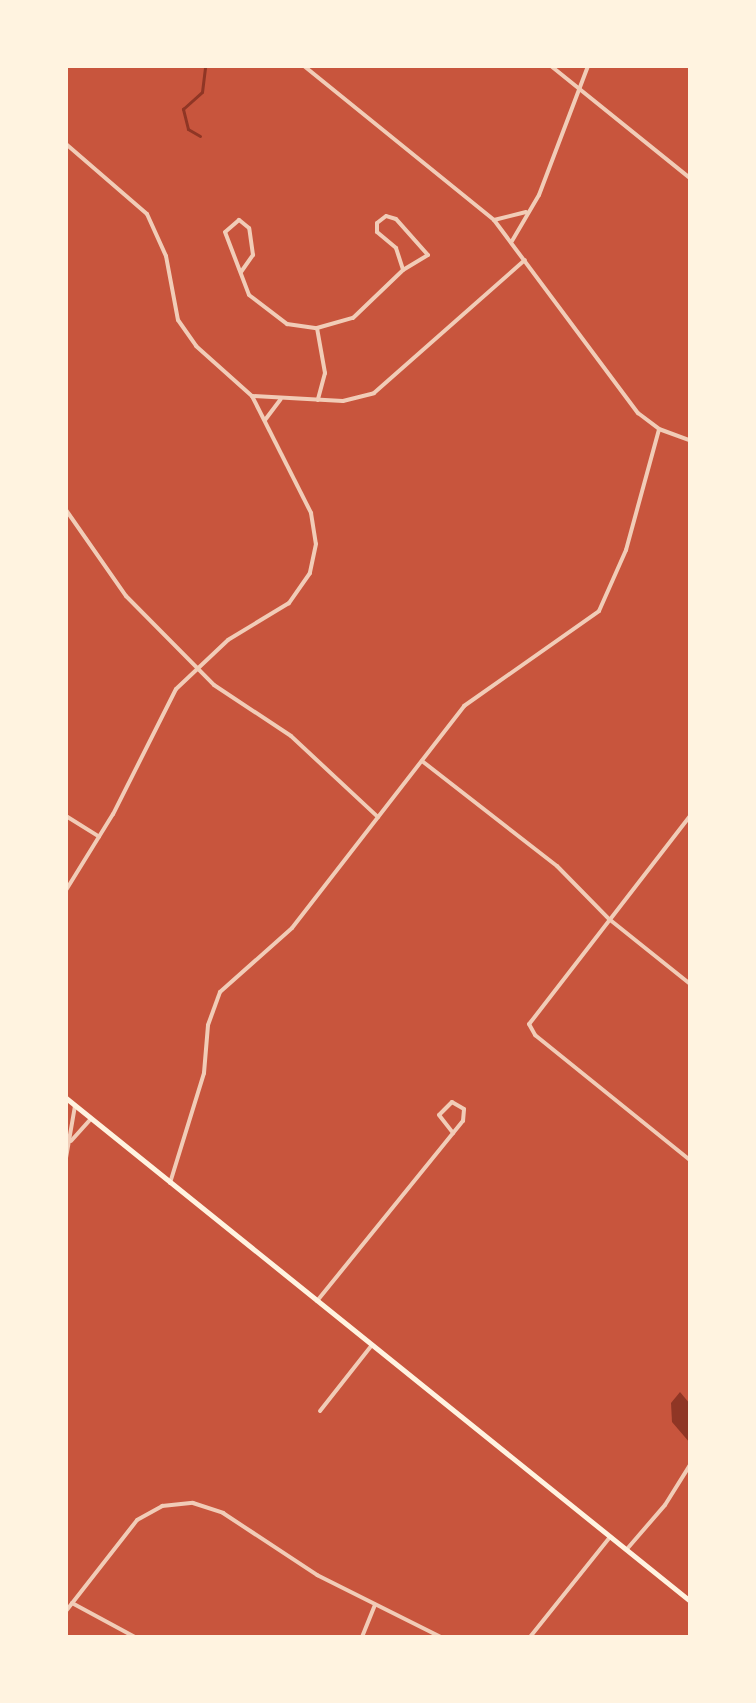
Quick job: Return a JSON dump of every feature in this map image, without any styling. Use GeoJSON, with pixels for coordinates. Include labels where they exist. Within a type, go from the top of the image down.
{"type":"FeatureCollection","features":[{"type":"Feature","properties":{"kind":"main road"},"geometry":{"type":"LineString","coordinates":[[66,1098],[690,1601]]}},
{"type":"Feature","properties":{"kind":"street"},"geometry":{"type":"LineString","coordinates":[[304,66],[494,220],[526,259],[629,402],[659,429],[690,440]]}},
{"type":"Feature","properties":{"kind":"street"},"geometry":{"type":"LineString","coordinates":[[551,66],[690,178]]}},
{"type":"Feature","properties":{"kind":"street"},"geometry":{"type":"LineString","coordinates":[[512,241],[556,152],[577,87],[588,66]]}},
{"type":"Feature","properties":{"kind":"street"},"geometry":{"type":"LineString","coordinates":[[66,144],[147,214],[166,256],[182,329],[252,396],[311,513],[314,559],[289,603],[198,665],[176,689],[99,837],[66,890]]}},
{"type":"Feature","properties":{"kind":"street"},"geometry":{"type":"LineString","coordinates":[[494,220],[528,211]]}},
{"type":"Feature","properties":{"kind":"street"},"geometry":{"type":"LineString","coordinates":[[241,272],[253,255],[249,228],[239,220],[225,232],[249,295],[267,312],[287,324],[317,328],[353,318],[403,270],[425,259],[428,250],[405,234],[396,219],[386,216],[377,223],[377,232],[396,248],[403,270]]}},
{"type":"Feature","properties":{"kind":"street"},"geometry":{"type":"LineString","coordinates":[[252,396],[355,400],[374,393],[526,259]]}},
{"type":"Feature","properties":{"kind":"street"},"geometry":{"type":"LineString","coordinates":[[317,328],[325,373],[318,400]]}},
{"type":"Feature","properties":{"kind":"street"},"geometry":{"type":"LineString","coordinates":[[265,420],[281,399]]}},
{"type":"Feature","properties":{"kind":"street"},"geometry":{"type":"LineString","coordinates":[[170,1183],[204,1073],[208,1025],[220,992],[292,928],[422,761],[483,689],[599,611],[626,549],[659,429]]}},
{"type":"Feature","properties":{"kind":"street"},"geometry":{"type":"LineString","coordinates":[[66,510],[118,587],[198,665],[214,685],[309,751],[378,817]]}},
{"type":"Feature","properties":{"kind":"street"},"geometry":{"type":"LineString","coordinates":[[422,761],[557,866],[609,919],[690,984]]}},
{"type":"Feature","properties":{"kind":"street"},"geometry":{"type":"LineString","coordinates":[[66,816],[99,837]]}},
{"type":"Feature","properties":{"kind":"street"},"geometry":{"type":"LineString","coordinates":[[690,816],[529,1024],[535,1035],[690,1160]]}},
{"type":"Feature","properties":{"kind":"street"},"geometry":{"type":"LineString","coordinates":[[317,1301],[453,1133],[465,1114],[452,1102],[439,1115],[453,1133]]}},
{"type":"Feature","properties":{"kind":"street"},"geometry":{"type":"LineString","coordinates":[[66,1158],[75,1106]]}},
{"type":"Feature","properties":{"kind":"street"},"geometry":{"type":"LineString","coordinates":[[69,1143],[91,1119]]}},
{"type":"Feature","properties":{"kind":"street"},"geometry":{"type":"LineString","coordinates":[[684,1155],[690,1147]]}},
{"type":"Feature","properties":{"kind":"street"},"geometry":{"type":"LineString","coordinates":[[320,1411],[372,1345]]}},
{"type":"Feature","properties":{"kind":"street"},"geometry":{"type":"LineString","coordinates":[[626,1550],[665,1505],[690,1465]]}},
{"type":"Feature","properties":{"kind":"street"},"geometry":{"type":"LineString","coordinates":[[66,1611],[125,1532],[152,1511],[184,1503],[213,1508],[375,1605],[441,1637]]}},
{"type":"Feature","properties":{"kind":"street"},"geometry":{"type":"LineString","coordinates":[[530,1637],[610,1537]]}},
{"type":"Feature","properties":{"kind":"street"},"geometry":{"type":"LineString","coordinates":[[72,1603],[135,1637]]}},
{"type":"Feature","properties":{"kind":"street"},"geometry":{"type":"LineString","coordinates":[[362,1637],[375,1605]]}},
{"type":"Feature","properties":{"kind":"shaded area"},"geometry":{"type":"Polygon","coordinates":[[[680,1392],[690,1404],[690,1443],[672,1422],[671,1403],[680,1392]]]}},
{"type":"Feature","properties":{"kind":"waterway"},"geometry":{"type":"LineString","coordinates":[[200,136],[188,129],[183,109],[202,92],[205,66]]}}]}
